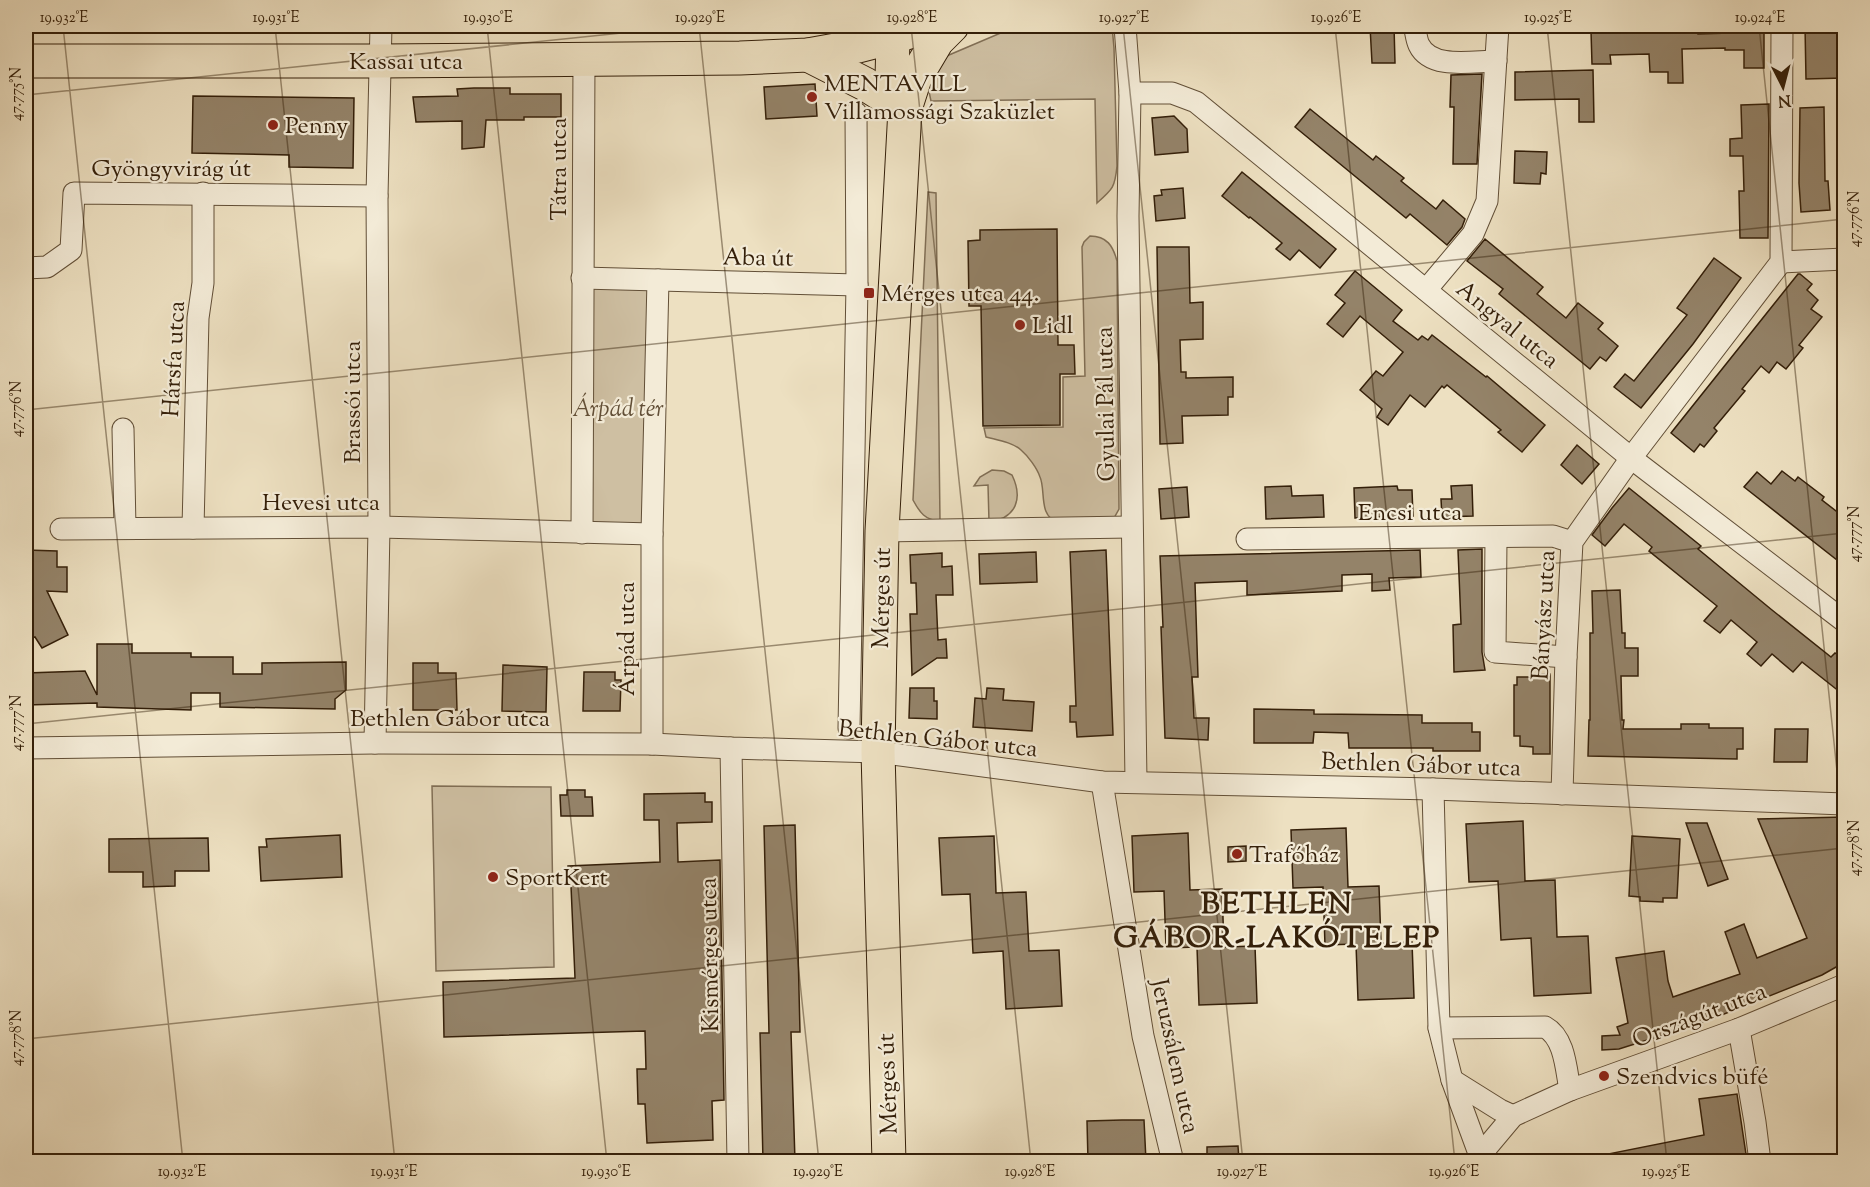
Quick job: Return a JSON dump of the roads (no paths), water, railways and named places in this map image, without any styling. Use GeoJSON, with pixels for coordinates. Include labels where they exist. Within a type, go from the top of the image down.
{"type":"FeatureCollection","features":[{"type":"Feature","properties":{"kind":"main road","name":"Kassai utca"},"geometry":{"type":"LineString","coordinates":[[26,61],[584,60],[808,55],[858,46],[893,31],[929,26]]}},
{"type":"Feature","properties":{"kind":"main road"},"geometry":{"type":"LineString","coordinates":[[808,55],[865,84],[905,110],[915,78],[937,41],[952,26]]}},
{"type":"Feature","properties":{"kind":"main road","name":"Mérges út"},"geometry":{"type":"LineString","coordinates":[[889,1161],[878,752],[882,531],[905,110],[892,79],[893,31]]}},
{"type":"Feature","properties":{"kind":"street","name":"Brassói utca"},"geometry":{"type":"LineString","coordinates":[[375,743],[379,527],[377,196],[381,26]]}},
{"type":"Feature","properties":{"kind":"street","name":"Gyulai Pál utca"},"geometry":{"type":"LineString","coordinates":[[1125,26],[1130,93],[1128,216],[1136,782]]}},
{"type":"Feature","properties":{"kind":"street"},"geometry":{"type":"LineString","coordinates":[[1414,26],[1419,45],[1429,57],[1447,62],[1496,61]]}},
{"type":"Feature","properties":{"kind":"street"},"geometry":{"type":"LineString","coordinates":[[1426,290],[1473,234],[1487,201],[1498,26]]}},
{"type":"Feature","properties":{"kind":"street"},"geometry":{"type":"LineString","coordinates":[[1782,26],[1781,262],[1845,259]]}},
{"type":"Feature","properties":{"kind":"street","name":"Tátra utca"},"geometry":{"type":"LineString","coordinates":[[582,278],[584,60]]}},
{"type":"Feature","properties":{"kind":"street","name":"Angyal utca"},"geometry":{"type":"LineString","coordinates":[[1130,93],[1172,93],[1196,102],[1631,458],[1845,621]]}},
{"type":"Feature","properties":{"kind":"street","name":"Mérges út"},"geometry":{"type":"LineString","coordinates":[[849,728],[857,285],[856,113]]}},
{"type":"Feature","properties":{"kind":"street","name":"Gyöngyvirág út"},"geometry":{"type":"LineString","coordinates":[[26,268],[47,267],[71,250],[74,193],[377,196]]}},
{"type":"Feature","properties":{"kind":"street","name":"Hársfa utca"},"geometry":{"type":"LineString","coordinates":[[194,528],[198,318],[203,283],[203,193]]}},
{"type":"Feature","properties":{"kind":"street","name":"Bányász utca"},"geometry":{"type":"LineString","coordinates":[[1562,794],[1572,542],[1631,458],[1781,262]]}},
{"type":"Feature","properties":{"kind":"street"},"geometry":{"type":"LineString","coordinates":[[582,278],[658,280],[652,534],[582,533],[582,278]]}},
{"type":"Feature","properties":{"kind":"street","name":"Aba út"},"geometry":{"type":"LineString","coordinates":[[658,280],[857,285]]}},
{"type":"Feature","properties":{"kind":"street"},"geometry":{"type":"LineString","coordinates":[[123,429],[125,528]]}},
{"type":"Feature","properties":{"kind":"street","name":"Hevesi utca"},"geometry":{"type":"LineString","coordinates":[[61,529],[379,527],[582,533]]}},
{"type":"Feature","properties":{"kind":"street"},"geometry":{"type":"LineString","coordinates":[[882,531],[1131,527]]}},
{"type":"Feature","properties":{"kind":"street","name":"Árpád utca"},"geometry":{"type":"LineString","coordinates":[[652,534],[652,744]]}},
{"type":"Feature","properties":{"kind":"street","name":"Encsi utca"},"geometry":{"type":"LineString","coordinates":[[1247,539],[1553,536],[1572,542]]}},
{"type":"Feature","properties":{"kind":"street"},"geometry":{"type":"LineString","coordinates":[[1496,538],[1495,652],[1566,657]]}},
{"type":"Feature","properties":{"kind":"street","name":"Bethlen Gábor utca"},"geometry":{"type":"LineString","coordinates":[[26,748],[375,743],[652,744],[878,752],[1102,782],[1433,789],[1845,804]]}},
{"type":"Feature","properties":{"kind":"street","name":"Kismérges utca"},"geometry":{"type":"LineString","coordinates":[[731,748],[736,1161]]}},
{"type":"Feature","properties":{"kind":"street","name":"Jeruzsálem utca"},"geometry":{"type":"LineString","coordinates":[[1102,782],[1143,1036],[1173,1161]]}},
{"type":"Feature","properties":{"kind":"street","name":"Országút utca"},"geometry":{"type":"LineString","coordinates":[[1433,789],[1439,1028],[1452,1080],[1481,1160]]}},
{"type":"Feature","properties":{"kind":"street","name":"Országút utca"},"geometry":{"type":"LineString","coordinates":[[1481,1160],[1487,1147],[1513,1116],[1570,1090],[1739,1029],[1845,985]]}},
{"type":"Feature","properties":{"kind":"street"},"geometry":{"type":"LineString","coordinates":[[1439,1028],[1545,1028],[1550,1030],[1558,1040],[1570,1090]]}},
{"type":"Feature","properties":{"kind":"street"},"geometry":{"type":"LineString","coordinates":[[1739,1029],[1760,1161]]}},
{"type":"Feature","properties":{"kind":"street"},"geometry":{"type":"LineString","coordinates":[[1452,1080],[1513,1116]]}},
{"type":"Feature","properties":{"kind":"place","name":"MENTAVILL Villamossági Szaküzlet"},"geometry":{"type":"Point","coordinates":[812,97]}},
{"type":"Feature","properties":{"kind":"place","name":"Penny"},"geometry":{"type":"Point","coordinates":[273,125]}},
{"type":"Feature","properties":{"kind":"place","name":"Mérges utca 44."},"geometry":{"type":"Point","coordinates":[869,293]}},
{"type":"Feature","properties":{"kind":"place","name":"Lidl"},"geometry":{"type":"Point","coordinates":[1020,325]}},
{"type":"Feature","properties":{"kind":"place","name":"Trafóház"},"geometry":{"type":"Point","coordinates":[1237,854]}},
{"type":"Feature","properties":{"kind":"place","name":"SportKert"},"geometry":{"type":"Point","coordinates":[493,877]}},
{"type":"Feature","properties":{"kind":"place","name":"Szendvics büfé"},"geometry":{"type":"Point","coordinates":[1604,1076]}},
{"type":"Feature","properties":{"kind":"district","name":"BETHLEN GÁBOR-LAKÓTELEP"},"geometry":{"type":"Point","coordinates":[1277,920]}},
{"type":"Feature","properties":{"kind":"park label","name":"Árpád tér"},"geometry":{"type":"Point","coordinates":[618,408]}}]}
